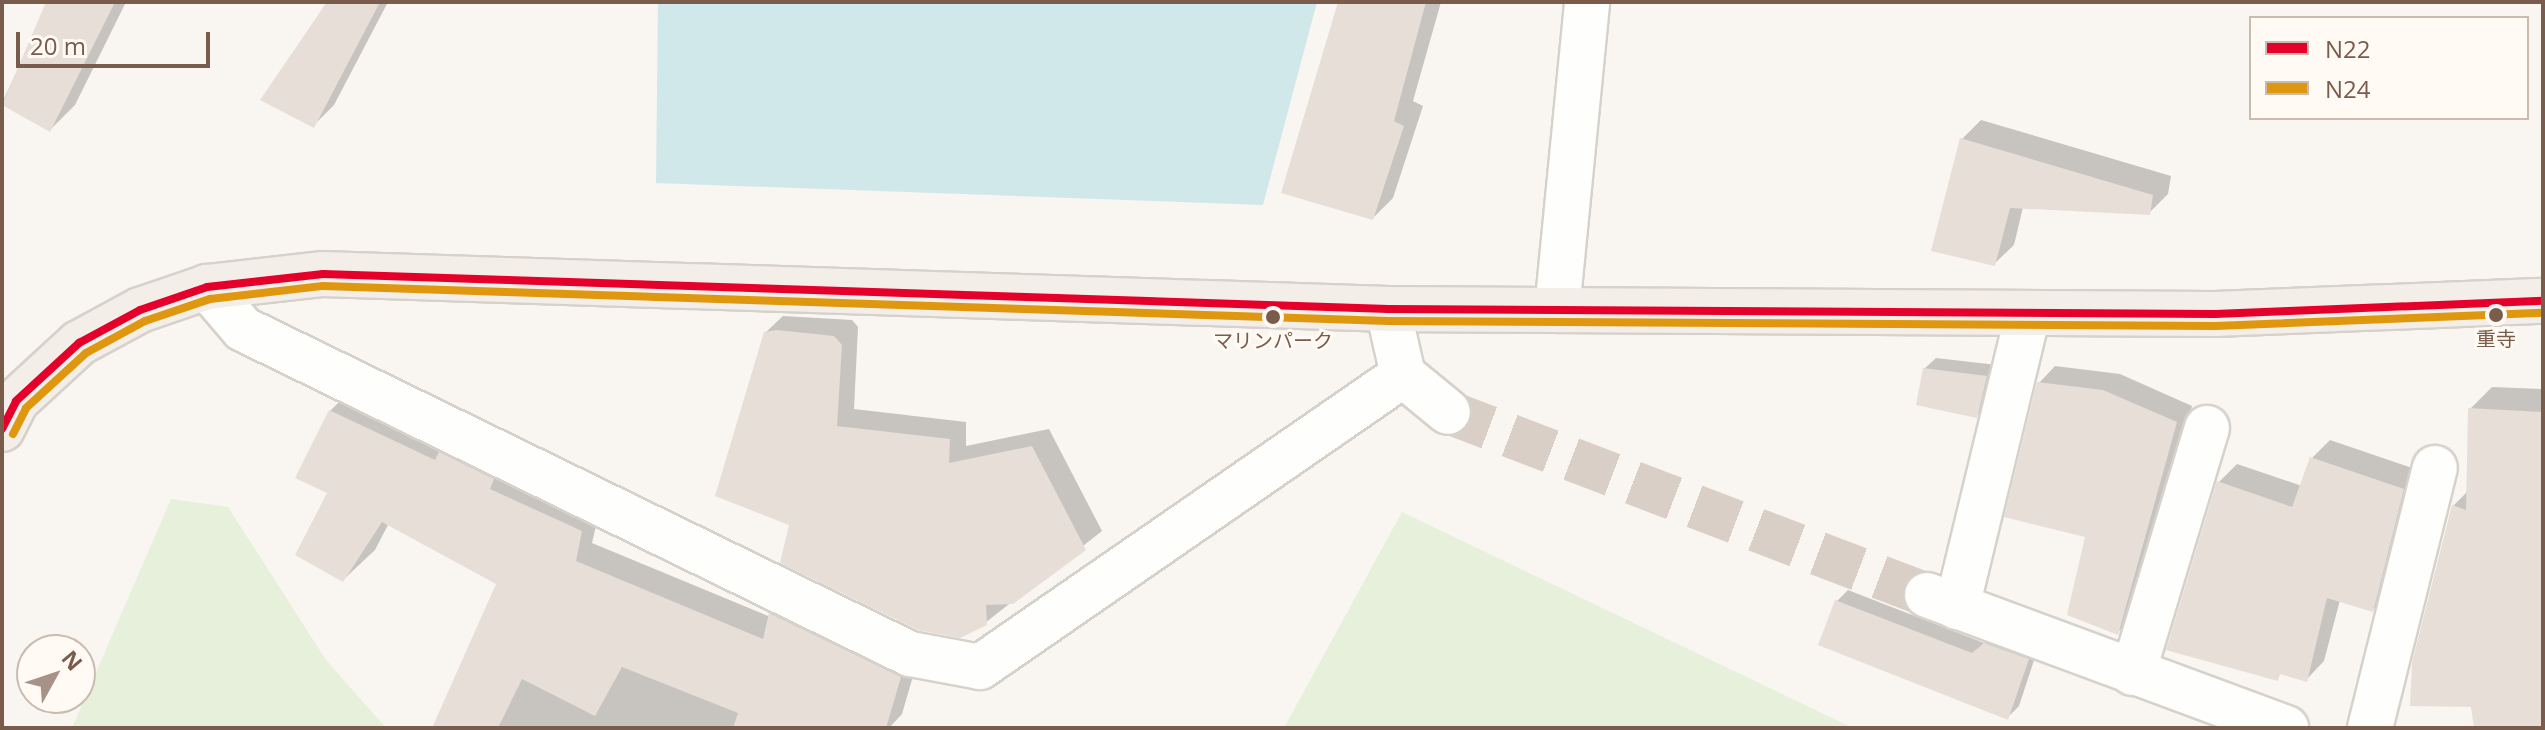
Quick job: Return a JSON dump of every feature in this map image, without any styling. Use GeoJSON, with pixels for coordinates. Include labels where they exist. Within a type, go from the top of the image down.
{"type":"FeatureCollection","features":[{"type":"Feature","properties":{"kind":"main road"},"geometry":{"type":"LineString","coordinates":[[2,429],[16,401],[79,343],[207,287],[323,274],[1388,309],[2028,314],[2543,301]]}},
{"type":"Feature","properties":{"kind":"street"},"geometry":{"type":"LineString","coordinates":[[1557,310],[1587,2]]}},
{"type":"Feature","properties":{"kind":"street"},"geometry":{"type":"LineString","coordinates":[[207,287],[243,329],[910,654],[980,667],[1403,375]]}},
{"type":"Feature","properties":{"kind":"street"},"geometry":{"type":"LineString","coordinates":[[1388,309],[1403,375],[1448,412]]}},
{"type":"Feature","properties":{"kind":"street"},"geometry":{"type":"LineString","coordinates":[[2028,314],[1942,601],[2133,673],[2218,717],[2286,728]]}},
{"type":"Feature","properties":{"kind":"street"},"geometry":{"type":"LineString","coordinates":[[2133,673],[2207,428]]}},
{"type":"Feature","properties":{"kind":"street"},"geometry":{"type":"LineString","coordinates":[[2370,728],[2435,468]]}},
{"type":"Feature","properties":{"kind":"green space"},"geometry":{"type":"Polygon","coordinates":[[[171,499],[228,507],[326,660],[386,728],[72,728],[78,714],[96,714],[96,672],[171,499]]]}},
{"type":"Feature","properties":{"kind":"green space"},"geometry":{"type":"Polygon","coordinates":[[[1402,512],[1853,728],[1284,728],[1402,512]]]}},
{"type":"Feature","properties":{"kind":"water"},"geometry":{"type":"Polygon","coordinates":[[[658,2],[1317,2],[1263,205],[656,183],[658,2]]]}},
{"type":"Feature","properties":{"kind":"building"},"geometry":{"type":"Polygon","coordinates":[[[46,2],[115,2],[50,132],[2,105],[46,2]]]}},
{"type":"Feature","properties":{"kind":"building"},"geometry":{"type":"Polygon","coordinates":[[[327,2],[380,2],[314,128],[260,100],[327,2]]]}},
{"type":"Feature","properties":{"kind":"building"},"geometry":{"type":"Polygon","coordinates":[[[1338,2],[1426,2],[1394,121],[1404,126],[1373,220],[1281,193],[1338,2]]]}},
{"type":"Feature","properties":{"kind":"building"},"geometry":{"type":"Polygon","coordinates":[[[1960,138],[2153,195],[2150,215],[2010,208],[1995,266],[1931,251],[1960,138]]]}},
{"type":"Feature","properties":{"kind":"building"},"geometry":{"type":"Polygon","coordinates":[[[777,330],[834,336],[842,345],[837,426],[950,439],[949,463],[1032,446],[1086,550],[1013,604],[986,605],[987,625],[960,638],[918,630],[780,563],[789,525],[715,496],[764,332],[777,330]]]}},
{"type":"Feature","properties":{"kind":"building"},"geometry":{"type":"Polygon","coordinates":[[[1923,368],[1987,376],[1977,418],[1916,405],[1923,368]]]}},
{"type":"Feature","properties":{"kind":"building"},"geometry":{"type":"Polygon","coordinates":[[[2037,382],[2103,390],[2177,422],[2118,635],[2067,615],[2085,537],[2004,517],[2037,382]]]}},
{"type":"Feature","properties":{"kind":"building"},"geometry":{"type":"Polygon","coordinates":[[[2468,408],[2543,412],[2543,728],[2474,728],[2471,707],[2410,706],[2412,663],[2452,505],[2466,510],[2468,408]]]}},
{"type":"Feature","properties":{"kind":"building"},"geometry":{"type":"Polygon","coordinates":[[[329,410],[435,460],[439,452],[494,479],[490,489],[582,531],[576,561],[763,639],[769,613],[901,677],[886,728],[733,728],[738,713],[622,667],[595,716],[522,679],[498,728],[432,728],[496,584],[382,522],[343,582],[295,555],[327,493],[295,478],[329,410]]]}},
{"type":"Feature","properties":{"kind":"building"},"geometry":{"type":"Polygon","coordinates":[[[2310,457],[2404,489],[2373,612],[2327,598],[2307,682],[2280,674],[2278,681],[2166,650],[2217,481],[2292,507],[2310,457]]]}},
{"type":"Feature","properties":{"kind":"building"},"geometry":{"type":"Polygon","coordinates":[[[1835,600],[1972,653],[1984,643],[2029,659],[2008,720],[1818,645],[1835,600]]]}},
{"type":"Feature","properties":{"kind":"tunnel"},"geometry":{"type":"LineString","coordinates":[[1448,412],[1927,595]]}},
{"type":"Feature","properties":{"kind":"transit line","name":"N22"},"geometry":{"type":"LineString","coordinates":[[2,429],[16,401],[79,343],[140,310],[207,287],[323,274],[1388,309],[2215,314],[2543,301]]}},
{"type":"Feature","properties":{"kind":"transit line","name":"N24"},"geometry":{"type":"LineString","coordinates":[[13,434],[26,408],[86,353],[145,321],[210,299],[323,286],[1388,321],[2215,326],[2543,313]]}},
{"type":"Feature","properties":{"kind":"place","name":"重寺"},"geometry":{"type":"Point","coordinates":[2496,315]}},
{"type":"Feature","properties":{"kind":"place","name":"マリンパーク"},"geometry":{"type":"Point","coordinates":[1273,317]}}]}
